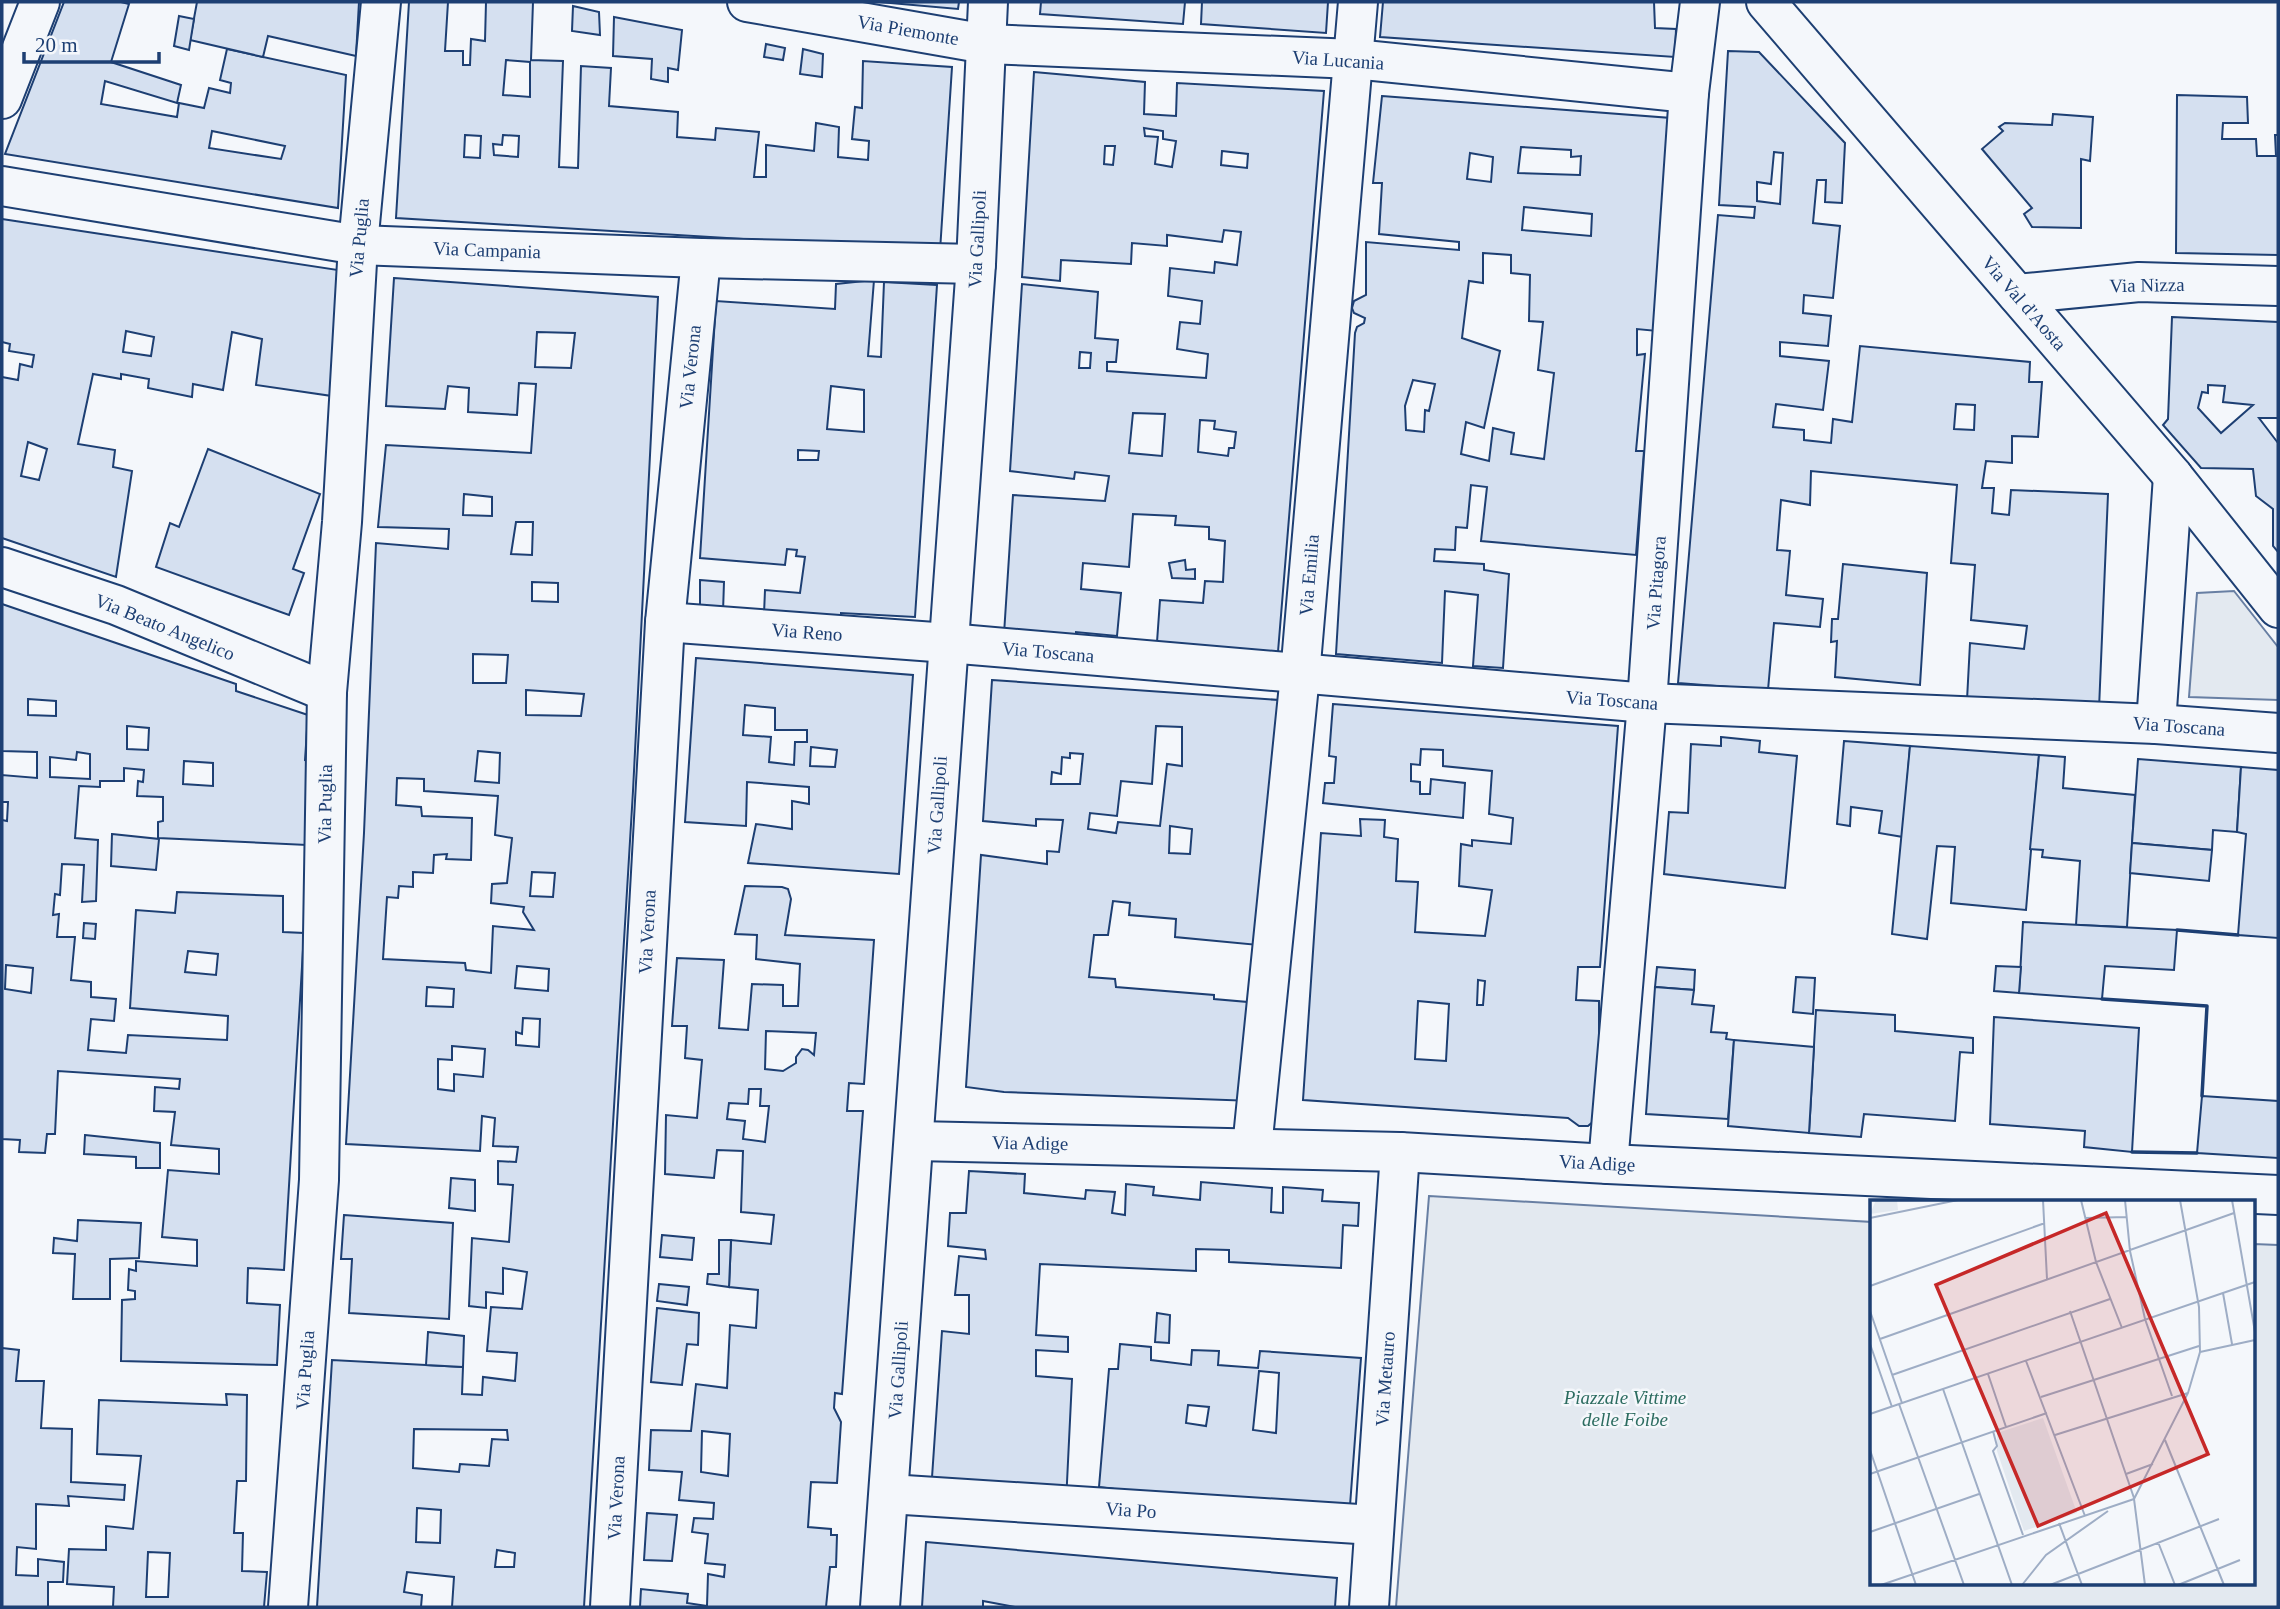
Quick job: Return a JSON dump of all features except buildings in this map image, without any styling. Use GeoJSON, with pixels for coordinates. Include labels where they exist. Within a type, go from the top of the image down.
{"type":"FeatureCollection","features":[{"type":"Feature","properties":{"kind":"street"},"geometry":{"type":"LineString","coordinates":[[2,99],[40,2]]}},
{"type":"Feature","properties":{"kind":"street","name":"Via Puglia"},"geometry":{"type":"LineString","coordinates":[[288,1607],[319,1180],[327,692],[342,522],[358,245],[381,2]]}},
{"type":"Feature","properties":{"kind":"street","name":"Via Piemonte"},"geometry":{"type":"LineString","coordinates":[[747,2],[985,44]]}},
{"type":"Feature","properties":{"kind":"street","name":"Via Gallipoli"},"geometry":{"type":"LineString","coordinates":[[880,1607],[976,264],[988,2]]}},
{"type":"Feature","properties":{"kind":"street","name":"Via Emilia"},"geometry":{"type":"LineString","coordinates":[[1252,1148],[1300,675],[1358,2]]}},
{"type":"Feature","properties":{"kind":"street","name":"Via Pitagora"},"geometry":{"type":"LineString","coordinates":[[1608,1164],[1647,704],[1689,93],[1700,2]]}},
{"type":"Feature","properties":{"kind":"street","name":"Via Val d'Aosta"},"geometry":{"type":"LineString","coordinates":[[1766,2],[2172,476],[2278,608]]}},
{"type":"Feature","properties":{"kind":"street","name":"Via Lucania"},"geometry":{"type":"LineString","coordinates":[[985,44],[1353,59],[1689,93]]}},
{"type":"Feature","properties":{"kind":"street","name":"Via Campania"},"geometry":{"type":"LineString","coordinates":[[2,187],[358,245],[701,258],[976,264]]}},
{"type":"Feature","properties":{"kind":"street","name":"Via Verona"},"geometry":{"type":"LineString","coordinates":[[610,1607],[665,622],[701,258]]}},
{"type":"Feature","properties":{"kind":"street","name":"Via Nizza"},"geometry":{"type":"LineString","coordinates":[[2017,294],[2139,282],[2278,286]]}},
{"type":"Feature","properties":{"kind":"street"},"geometry":{"type":"LineString","coordinates":[[2156,724],[2172,476]]}},
{"type":"Feature","properties":{"kind":"street","name":"Via Beato Angelico"},"geometry":{"type":"LineString","coordinates":[[2,567],[116,605],[327,692]]}},
{"type":"Feature","properties":{"kind":"street","name":"Via Reno"},"geometry":{"type":"LineString","coordinates":[[665,622],[948,643]]}},
{"type":"Feature","properties":{"kind":"street","name":"Via Toscana"},"geometry":{"type":"LineString","coordinates":[[948,643],[1647,704],[2156,724],[2278,733]]}},
{"type":"Feature","properties":{"kind":"street","name":"Via Adige"},"geometry":{"type":"LineString","coordinates":[[915,1141],[1400,1152],[2278,1195]]}},
{"type":"Feature","properties":{"kind":"street","name":"Via Metauro"},"geometry":{"type":"LineString","coordinates":[[1368,1607],[1400,1152]]}},
{"type":"Feature","properties":{"kind":"street","name":"Via Po"},"geometry":{"type":"LineString","coordinates":[[888,1494],[1374,1525]]}},
{"type":"Feature","properties":{"kind":"green space"},"geometry":{"type":"Polygon","coordinates":[[[2234,591],[2278,647],[2278,700],[2189,697],[2197,593],[2234,591]]]}},
{"type":"Feature","properties":{"kind":"green space","name":"Piazzale Vittime delle Foibe"},"geometry":{"type":"Polygon","coordinates":[[[1429,1196],[1870,1222],[1870,1584],[2256,1584],[2256,1244],[2278,1245],[2278,1607],[1396,1607],[1429,1196]]]}},
{"type":"Feature","properties":{"kind":"wall"},"geometry":{"type":"LineString","coordinates":[[2177,930],[2238,935]]}},
{"type":"Feature","properties":{"kind":"wall"},"geometry":{"type":"LineString","coordinates":[[2102,999],[2207,1006],[2202,1096]]}},
{"type":"Feature","properties":{"kind":"wall"},"geometry":{"type":"LineString","coordinates":[[2132,1152],[2197,1153]]}}]}
